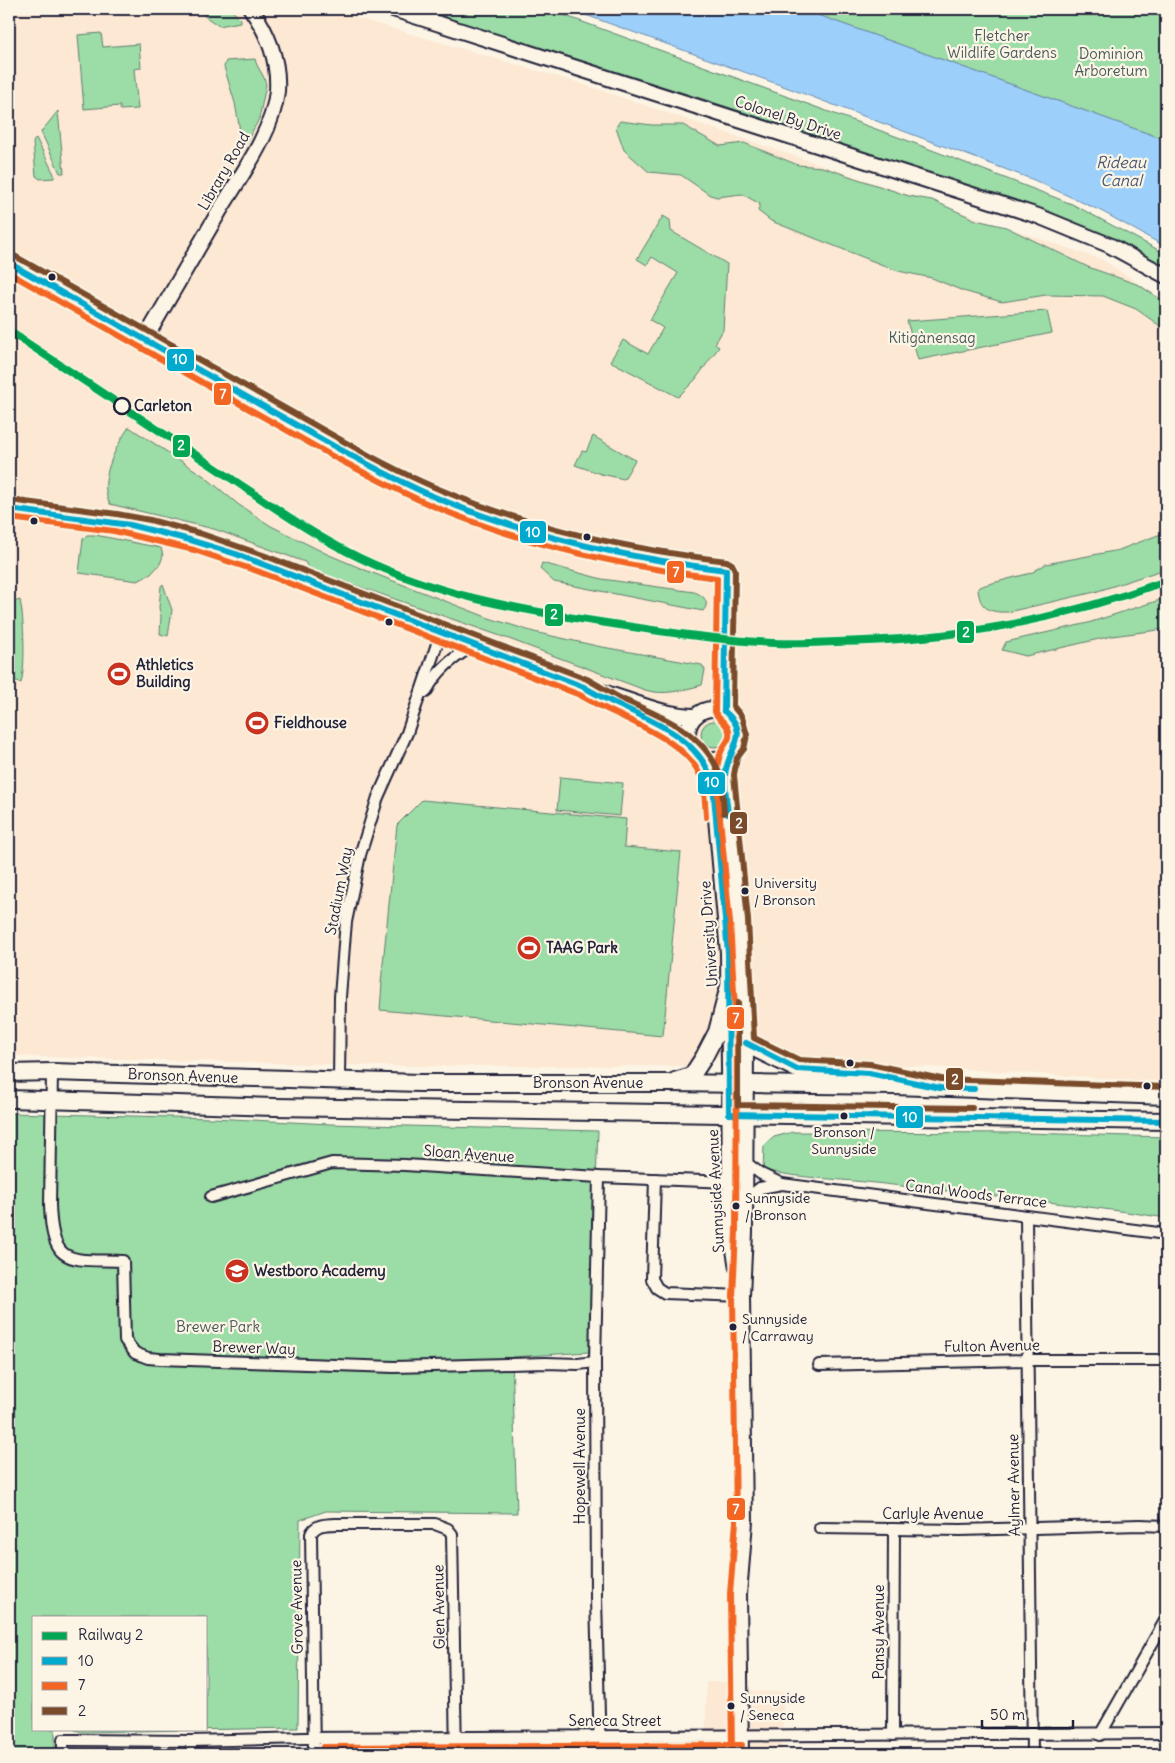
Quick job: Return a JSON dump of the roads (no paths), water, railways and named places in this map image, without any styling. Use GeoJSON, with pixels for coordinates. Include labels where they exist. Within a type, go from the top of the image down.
{"type":"FeatureCollection","features":[{"type":"Feature","properties":{"kind":"main road"},"geometry":{"type":"LineString","coordinates":[[668,1083],[688,1077],[697,1070],[717,1032],[729,986]]}},
{"type":"Feature","properties":{"kind":"main road"},"geometry":{"type":"LineString","coordinates":[[746,1043],[797,1069],[869,1072],[940,1088]]}},
{"type":"Feature","properties":{"kind":"main road","name":"Bronson Avenue"},"geometry":{"type":"LineString","coordinates":[[9,1072],[429,1083],[668,1083],[940,1088],[1166,1096]]}},
{"type":"Feature","properties":{"kind":"main road","name":"Bronson Avenue"},"geometry":{"type":"LineString","coordinates":[[9,1099],[276,1107],[1166,1121]]}},
{"type":"Feature","properties":{"kind":"street","name":"Library Road"},"geometry":{"type":"LineString","coordinates":[[145,339],[242,176],[272,115],[277,91],[274,56],[265,30],[251,9]]}},
{"type":"Feature","properties":{"kind":"street","name":"Colonel By Drive"},"geometry":{"type":"LineString","coordinates":[[394,9],[1038,216],[1109,246],[1166,276]]}},
{"type":"Feature","properties":{"kind":"street"},"geometry":{"type":"LineString","coordinates":[[9,263],[380,471],[458,507],[554,540],[584,548],[632,557],[726,570],[724,711]]}},
{"type":"Feature","properties":{"kind":"street"},"geometry":{"type":"LineString","coordinates":[[9,509],[112,522],[190,540],[260,563],[584,687],[607,692],[672,714],[696,716]]}},
{"type":"Feature","properties":{"kind":"street","name":"Stadium Way"},"geometry":{"type":"LineString","coordinates":[[413,717],[441,632]]}},
{"type":"Feature","properties":{"kind":"street","name":"Stadium Way"},"geometry":{"type":"LineString","coordinates":[[339,1080],[341,988],[346,922],[362,848],[378,797],[427,689],[438,672],[451,660],[474,645]]}},
{"type":"Feature","properties":{"kind":"street"},"geometry":{"type":"LineString","coordinates":[[584,687],[605,701],[667,729],[690,744],[699,756],[707,759],[723,758],[735,748],[738,732],[733,718],[724,711],[709,709],[696,716],[688,729],[690,744]]}},
{"type":"Feature","properties":{"kind":"street","name":"University Drive"},"geometry":{"type":"LineString","coordinates":[[730,754],[725,774],[739,921],[746,1043],[746,1084]]}},
{"type":"Feature","properties":{"kind":"street","name":"University Drive"},"geometry":{"type":"LineString","coordinates":[[699,756],[709,773],[714,796],[726,922],[729,986],[729,1084],[737,1114]]}},
{"type":"Feature","properties":{"kind":"street","name":"Brewer Way"},"geometry":{"type":"LineString","coordinates":[[52,1072],[50,1215],[54,1242],[63,1255],[76,1259],[123,1261],[126,1340],[135,1353],[148,1358],[160,1359],[394,1367],[578,1364],[595,1362]]}},
{"type":"Feature","properties":{"kind":"street","name":"Sunnyside Avenue"},"geometry":{"type":"LineString","coordinates":[[742,1296],[731,1232],[730,1182],[737,1114],[746,1084]]}},
{"type":"Feature","properties":{"kind":"street","name":"Sunnyside Avenue"},"geometry":{"type":"LineString","coordinates":[[737,1114],[745,1162],[742,1296],[745,1522],[739,1594],[741,1754]]}},
{"type":"Feature","properties":{"kind":"street","name":"Sloan Avenue"},"geometry":{"type":"LineString","coordinates":[[210,1197],[332,1162],[599,1178],[730,1182]]}},
{"type":"Feature","properties":{"kind":"street","name":"Canal Woods Terrace"},"geometry":{"type":"LineString","coordinates":[[745,1162],[761,1174],[782,1184]]}},
{"type":"Feature","properties":{"kind":"street","name":"Hopewell Avenue"},"geometry":{"type":"LineString","coordinates":[[599,1178],[595,1362],[596,1598],[600,1754]]}},
{"type":"Feature","properties":{"kind":"street"},"geometry":{"type":"LineString","coordinates":[[655,1179],[652,1279],[657,1288],[665,1293],[742,1296]]}},
{"type":"Feature","properties":{"kind":"street","name":"Canal Woods Terrace"},"geometry":{"type":"LineString","coordinates":[[745,1200],[760,1188],[782,1184],[1166,1234]]}},
{"type":"Feature","properties":{"kind":"street","name":"Aylmer Avenue"},"geometry":{"type":"LineString","coordinates":[[1026,1216],[1032,1754]]}},
{"type":"Feature","properties":{"kind":"street","name":"Fulton Avenue"},"geometry":{"type":"LineString","coordinates":[[819,1365],[1028,1360],[1166,1360]]}},
{"type":"Feature","properties":{"kind":"street","name":"Glen Avenue"},"geometry":{"type":"LineString","coordinates":[[382,1524],[435,1524],[448,1529],[452,1534],[456,1754]]}},
{"type":"Feature","properties":{"kind":"street","name":"Grove Avenue"},"geometry":{"type":"LineString","coordinates":[[314,1754],[312,1530],[320,1525],[382,1524]]}},
{"type":"Feature","properties":{"kind":"street","name":"Carlyle Avenue"},"geometry":{"type":"LineString","coordinates":[[820,1528],[961,1530],[1140,1525],[1166,1526]]}},
{"type":"Feature","properties":{"kind":"street","name":"Pansy Avenue"},"geometry":{"type":"LineString","coordinates":[[893,1735],[894,1529]]}},
{"type":"Feature","properties":{"kind":"street"},"geometry":{"type":"LineString","coordinates":[[1100,1735],[1166,1619]]}},
{"type":"Feature","properties":{"kind":"street","name":"Seneca Street"},"geometry":{"type":"LineString","coordinates":[[64,1754],[63,1740],[1166,1734]]}},
{"type":"Feature","properties":{"kind":"street"},"geometry":{"type":"LineString","coordinates":[[191,1740],[191,1754]]}},
{"type":"Feature","properties":{"kind":"water","name":"Rideau Canal"},"geometry":{"type":"Polygon","coordinates":[[[569,9],[801,9],[1166,140],[1166,247],[1103,212],[1034,180],[783,86],[569,9]]]}},
{"type":"Feature","properties":{"kind":"rail line","name":"2"},"geometry":{"type":"LineString","coordinates":[[9,331],[287,516],[341,549],[388,571],[447,591],[508,606],[665,632],[752,642],[813,643],[921,637],[1004,626],[1085,607],[1166,581]]}},
{"type":"Feature","properties":{"kind":"place","name":"Carleton"},"geometry":{"type":"Point","coordinates":[122,406]}},
{"type":"Feature","properties":{"kind":"place","name":"Athletics Building"},"geometry":{"type":"Point","coordinates":[119,674]}},
{"type":"Feature","properties":{"kind":"place","name":"Fieldhouse"},"geometry":{"type":"Point","coordinates":[257,723]}},
{"type":"Feature","properties":{"kind":"place","name":"University / Bronson"},"geometry":{"type":"Point","coordinates":[745,891]}},
{"type":"Feature","properties":{"kind":"place","name":"TAAG Park"},"geometry":{"type":"Point","coordinates":[529,948]}},
{"type":"Feature","properties":{"kind":"place","name":"Bronson / Sunnyside"},"geometry":{"type":"Point","coordinates":[844,1116]}},
{"type":"Feature","properties":{"kind":"place","name":"Sunnyside / Bronson"},"geometry":{"type":"Point","coordinates":[736,1206]}},
{"type":"Feature","properties":{"kind":"place","name":"Westboro Academy"},"geometry":{"type":"Point","coordinates":[237,1271]}},
{"type":"Feature","properties":{"kind":"place","name":"Sunnyside / Carraway"},"geometry":{"type":"Point","coordinates":[733,1327]}},
{"type":"Feature","properties":{"kind":"place","name":"Sunnyside / Seneca"},"geometry":{"type":"Point","coordinates":[731,1706]}},
{"type":"Feature","properties":{"kind":"park label","name":"Fletcher Wildlife Gardens"},"geometry":{"type":"Point","coordinates":[1002,44]}},
{"type":"Feature","properties":{"kind":"park label","name":"Dominion Arboretum"},"geometry":{"type":"Point","coordinates":[1111,62]}},
{"type":"Feature","properties":{"kind":"park label","name":"Kitigànensag"},"geometry":{"type":"Point","coordinates":[932,338]}},
{"type":"Feature","properties":{"kind":"park label","name":"Brewer Park"},"geometry":{"type":"Point","coordinates":[218,1327]}}]}
